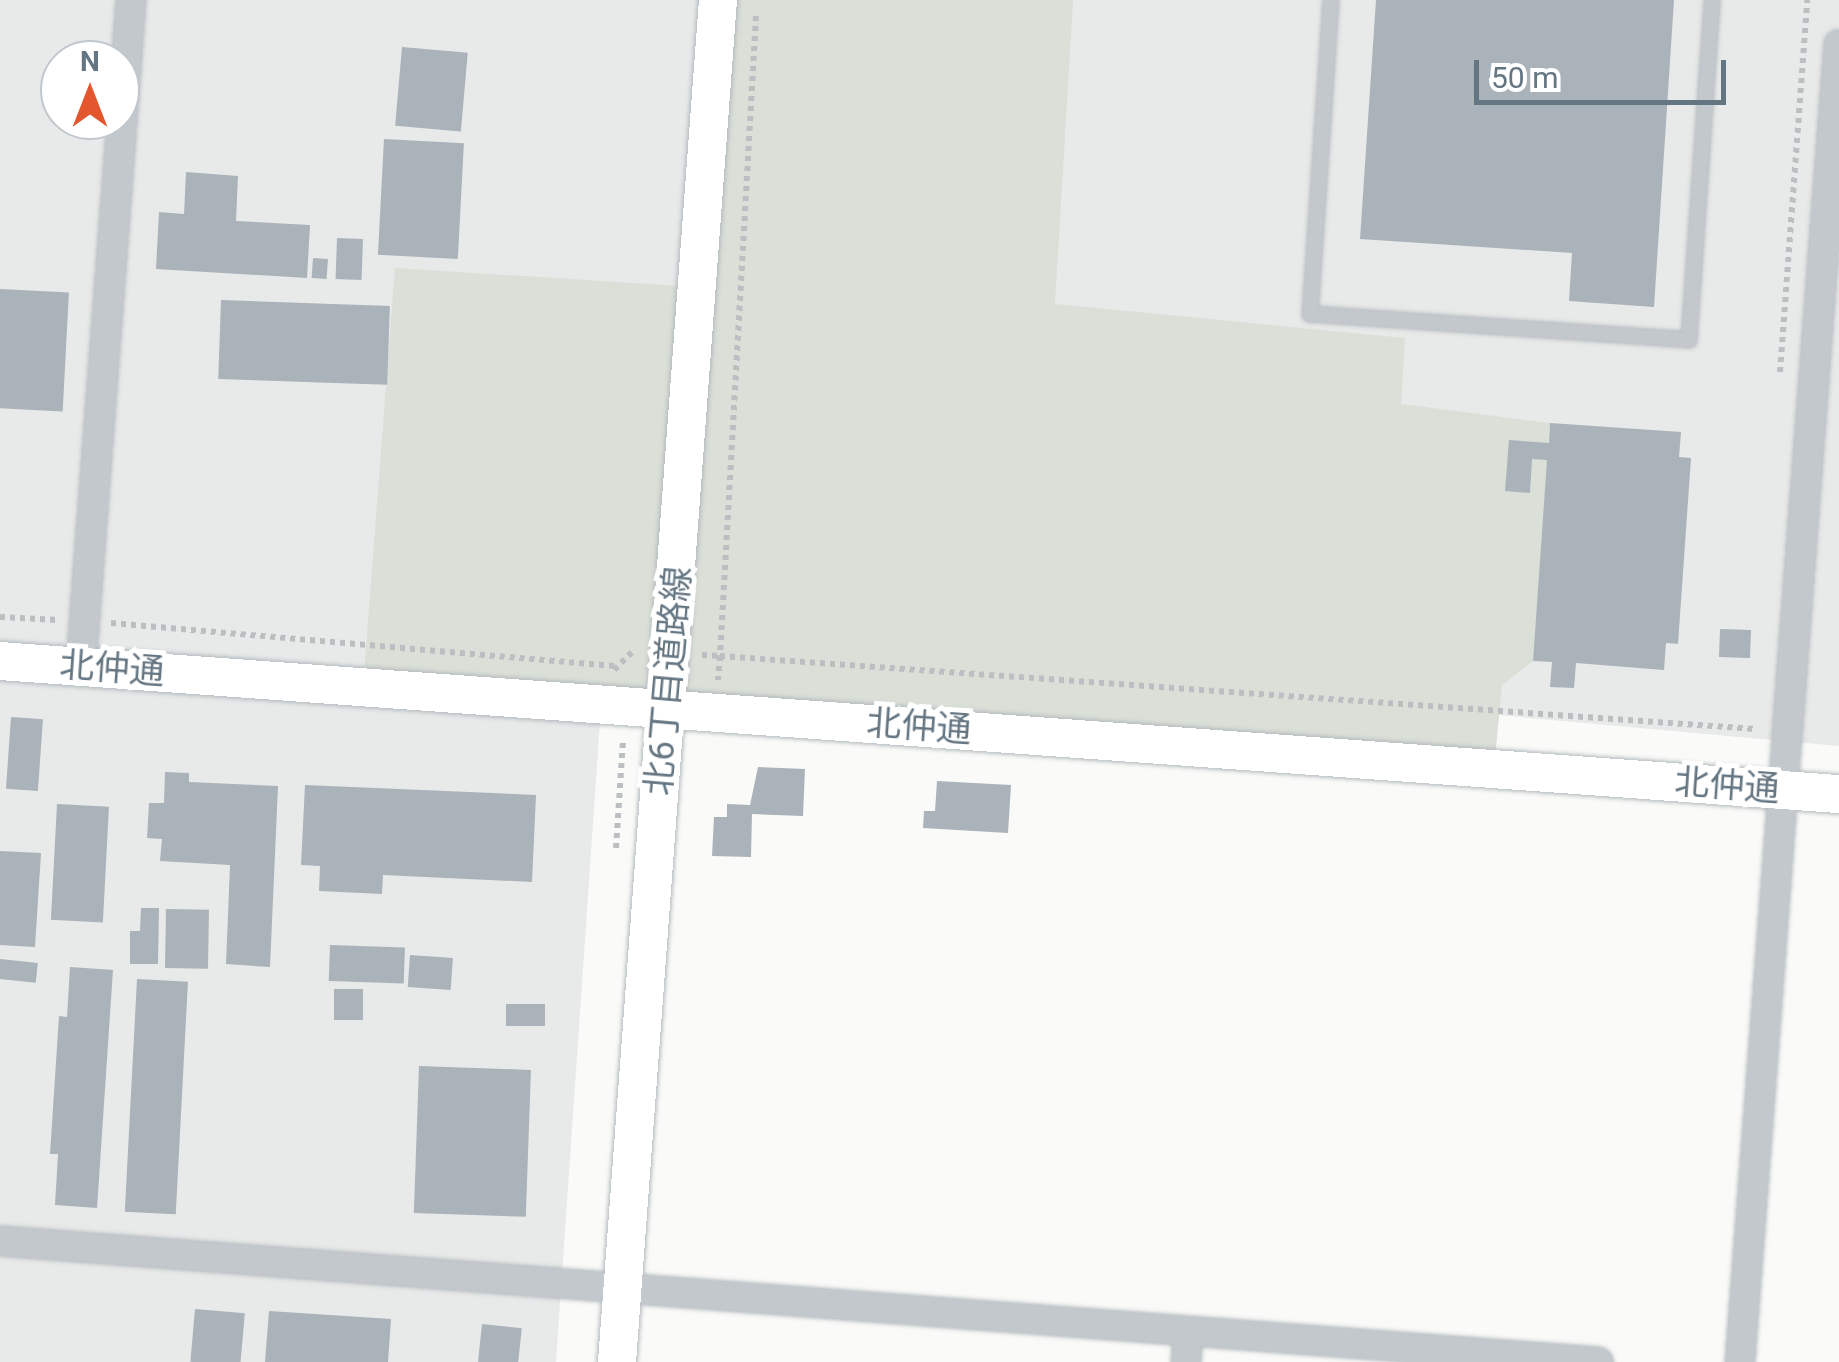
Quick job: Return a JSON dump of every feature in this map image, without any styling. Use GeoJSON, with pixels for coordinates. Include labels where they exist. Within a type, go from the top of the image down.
{"type":"FeatureCollection","features":[{"type":"Feature","properties":{"kind":"street"},"geometry":{"type":"LineString","coordinates":[[81,667],[130,0]]}},
{"type":"Feature","properties":{"kind":"street","name":"北6丁目道路線"},"geometry":{"type":"LineString","coordinates":[[617,1362],[718,0]]}},
{"type":"Feature","properties":{"kind":"street"},"geometry":{"type":"LineString","coordinates":[[1740,1362],[1787,790],[1839,45]]}},
{"type":"Feature","properties":{"kind":"street","name":"北仲通"},"geometry":{"type":"LineString","coordinates":[[0,661],[1839,794]]}},
{"type":"Feature","properties":{"kind":"street"},"geometry":{"type":"LineString","coordinates":[[0,1241],[623,1288],[1187,1348],[1598,1362]]}},
{"type":"Feature","properties":{"kind":"lane"},"geometry":{"type":"LineString","coordinates":[[1332,0],[1310,314],[1688,340],[1712,0]]}},
{"type":"Feature","properties":{"kind":"path"},"geometry":{"type":"LineString","coordinates":[[757,0],[720,656],[1754,733],[1756,714]]}},
{"type":"Feature","properties":{"kind":"path"},"geometry":{"type":"LineString","coordinates":[[1780,376],[1807,0]]}},
{"type":"Feature","properties":{"kind":"path"},"geometry":{"type":"LineString","coordinates":[[0,617],[614,666]]}},
{"type":"Feature","properties":{"kind":"path"},"geometry":{"type":"LineString","coordinates":[[614,870],[624,730]]}},
{"type":"Feature","properties":{"kind":"shaded area"},"geometry":{"type":"Polygon","coordinates":[[[0,0],[1839,0],[1839,746],[606,634],[556,1362],[0,1362],[0,0]]]}},
{"type":"Feature","properties":{"kind":"shaded area"},"geometry":{"type":"Polygon","coordinates":[[[718,0],[1073,0],[1055,304],[1405,338],[1401,404],[1550,423],[1533,661],[1502,685],[1494,769],[363,687],[395,268],[697,287],[718,0]]]}},
{"type":"Feature","properties":{"kind":"building"},"geometry":{"type":"Polygon","coordinates":[[[1376,0],[1674,0],[1654,307],[1569,301],[1572,253],[1360,239],[1376,0]]]}},
{"type":"Feature","properties":{"kind":"building"},"geometry":{"type":"Polygon","coordinates":[[[402,47],[468,53],[461,131],[395,126],[402,47]]]}},
{"type":"Feature","properties":{"kind":"building"},"geometry":{"type":"Polygon","coordinates":[[[384,139],[464,143],[458,259],[378,255],[384,139]]]}},
{"type":"Feature","properties":{"kind":"building"},"geometry":{"type":"Polygon","coordinates":[[[186,172],[238,176],[236,221],[310,225],[307,278],[156,269],[159,212],[184,214],[186,172]]]}},
{"type":"Feature","properties":{"kind":"building"},"geometry":{"type":"Polygon","coordinates":[[[337,238],[363,239],[362,280],[336,279],[337,238]]]}},
{"type":"Feature","properties":{"kind":"building"},"geometry":{"type":"Polygon","coordinates":[[[313,258],[328,259],[327,279],[312,278],[313,258]]]}},
{"type":"Feature","properties":{"kind":"building"},"geometry":{"type":"Polygon","coordinates":[[[0,289],[69,293],[63,411],[0,408],[0,289]]]}},
{"type":"Feature","properties":{"kind":"building"},"geometry":{"type":"Polygon","coordinates":[[[221,300],[390,306],[387,385],[218,379],[221,300]]]}},
{"type":"Feature","properties":{"kind":"building"},"geometry":{"type":"Polygon","coordinates":[[[1550,423],[1681,432],[1679,457],[1691,458],[1678,644],[1666,643],[1664,670],[1576,663],[1574,688],[1550,687],[1552,662],[1533,661],[1547,460],[1532,459],[1530,493],[1505,491],[1509,440],[1549,443],[1550,423]]]}},
{"type":"Feature","properties":{"kind":"building"},"geometry":{"type":"Polygon","coordinates":[[[1720,629],[1751,630],[1750,658],[1719,657],[1720,629]]]}},
{"type":"Feature","properties":{"kind":"building"},"geometry":{"type":"Polygon","coordinates":[[[11,717],[43,719],[38,791],[6,789],[11,717]]]}},
{"type":"Feature","properties":{"kind":"building"},"geometry":{"type":"Polygon","coordinates":[[[758,767],[805,769],[803,816],[752,814],[751,857],[712,856],[714,817],[727,817],[727,804],[750,805],[758,767]]]}},
{"type":"Feature","properties":{"kind":"building"},"geometry":{"type":"Polygon","coordinates":[[[165,772],[189,773],[189,782],[278,786],[270,967],[226,964],[230,865],[160,861],[162,839],[147,838],[149,803],[164,803],[165,772]]]}},
{"type":"Feature","properties":{"kind":"building"},"geometry":{"type":"Polygon","coordinates":[[[937,781],[1011,785],[1008,833],[923,828],[924,811],[935,811],[937,781]]]}},
{"type":"Feature","properties":{"kind":"building"},"geometry":{"type":"Polygon","coordinates":[[[305,785],[536,795],[532,882],[383,875],[382,894],[319,891],[320,866],[301,865],[305,785]]]}},
{"type":"Feature","properties":{"kind":"building"},"geometry":{"type":"Polygon","coordinates":[[[57,804],[109,807],[103,923],[51,920],[57,804]]]}},
{"type":"Feature","properties":{"kind":"building"},"geometry":{"type":"Polygon","coordinates":[[[0,851],[41,853],[35,947],[0,945],[0,851]]]}},
{"type":"Feature","properties":{"kind":"building"},"geometry":{"type":"Polygon","coordinates":[[[141,908],[159,908],[158,964],[130,964],[130,931],[140,931],[141,908]]]}},
{"type":"Feature","properties":{"kind":"building"},"geometry":{"type":"Polygon","coordinates":[[[166,909],[209,910],[208,969],[165,968],[166,909]]]}},
{"type":"Feature","properties":{"kind":"building"},"geometry":{"type":"Polygon","coordinates":[[[330,945],[405,948],[404,984],[329,981],[330,945]]]}},
{"type":"Feature","properties":{"kind":"building"},"geometry":{"type":"Polygon","coordinates":[[[410,955],[453,958],[451,990],[408,987],[410,955]]]}},
{"type":"Feature","properties":{"kind":"building"},"geometry":{"type":"Polygon","coordinates":[[[0,959],[38,963],[36,983],[0,979],[0,959]]]}},
{"type":"Feature","properties":{"kind":"building"},"geometry":{"type":"Polygon","coordinates":[[[70,967],[113,970],[97,1208],[55,1205],[58,1154],[50,1154],[59,1016],[67,1017],[70,967]]]}},
{"type":"Feature","properties":{"kind":"building"},"geometry":{"type":"Polygon","coordinates":[[[137,979],[188,982],[176,1214],[125,1212],[137,979]]]}},
{"type":"Feature","properties":{"kind":"building"},"geometry":{"type":"Polygon","coordinates":[[[334,989],[363,989],[363,1020],[334,1020],[334,989]]]}},
{"type":"Feature","properties":{"kind":"building"},"geometry":{"type":"Polygon","coordinates":[[[506,1004],[545,1004],[545,1026],[506,1026],[506,1004]]]}},
{"type":"Feature","properties":{"kind":"building"},"geometry":{"type":"Polygon","coordinates":[[[419,1066],[531,1070],[526,1217],[414,1213],[419,1066]]]}},
{"type":"Feature","properties":{"kind":"building"},"geometry":{"type":"Polygon","coordinates":[[[195,1309],[245,1313],[241,1362],[190,1362],[195,1309]]]}},
{"type":"Feature","properties":{"kind":"building"},"geometry":{"type":"Polygon","coordinates":[[[269,1311],[391,1319],[388,1362],[265,1362],[269,1311]]]}},
{"type":"Feature","properties":{"kind":"building"},"geometry":{"type":"Polygon","coordinates":[[[482,1324],[522,1328],[518,1362],[478,1362],[482,1324]]]}}]}
